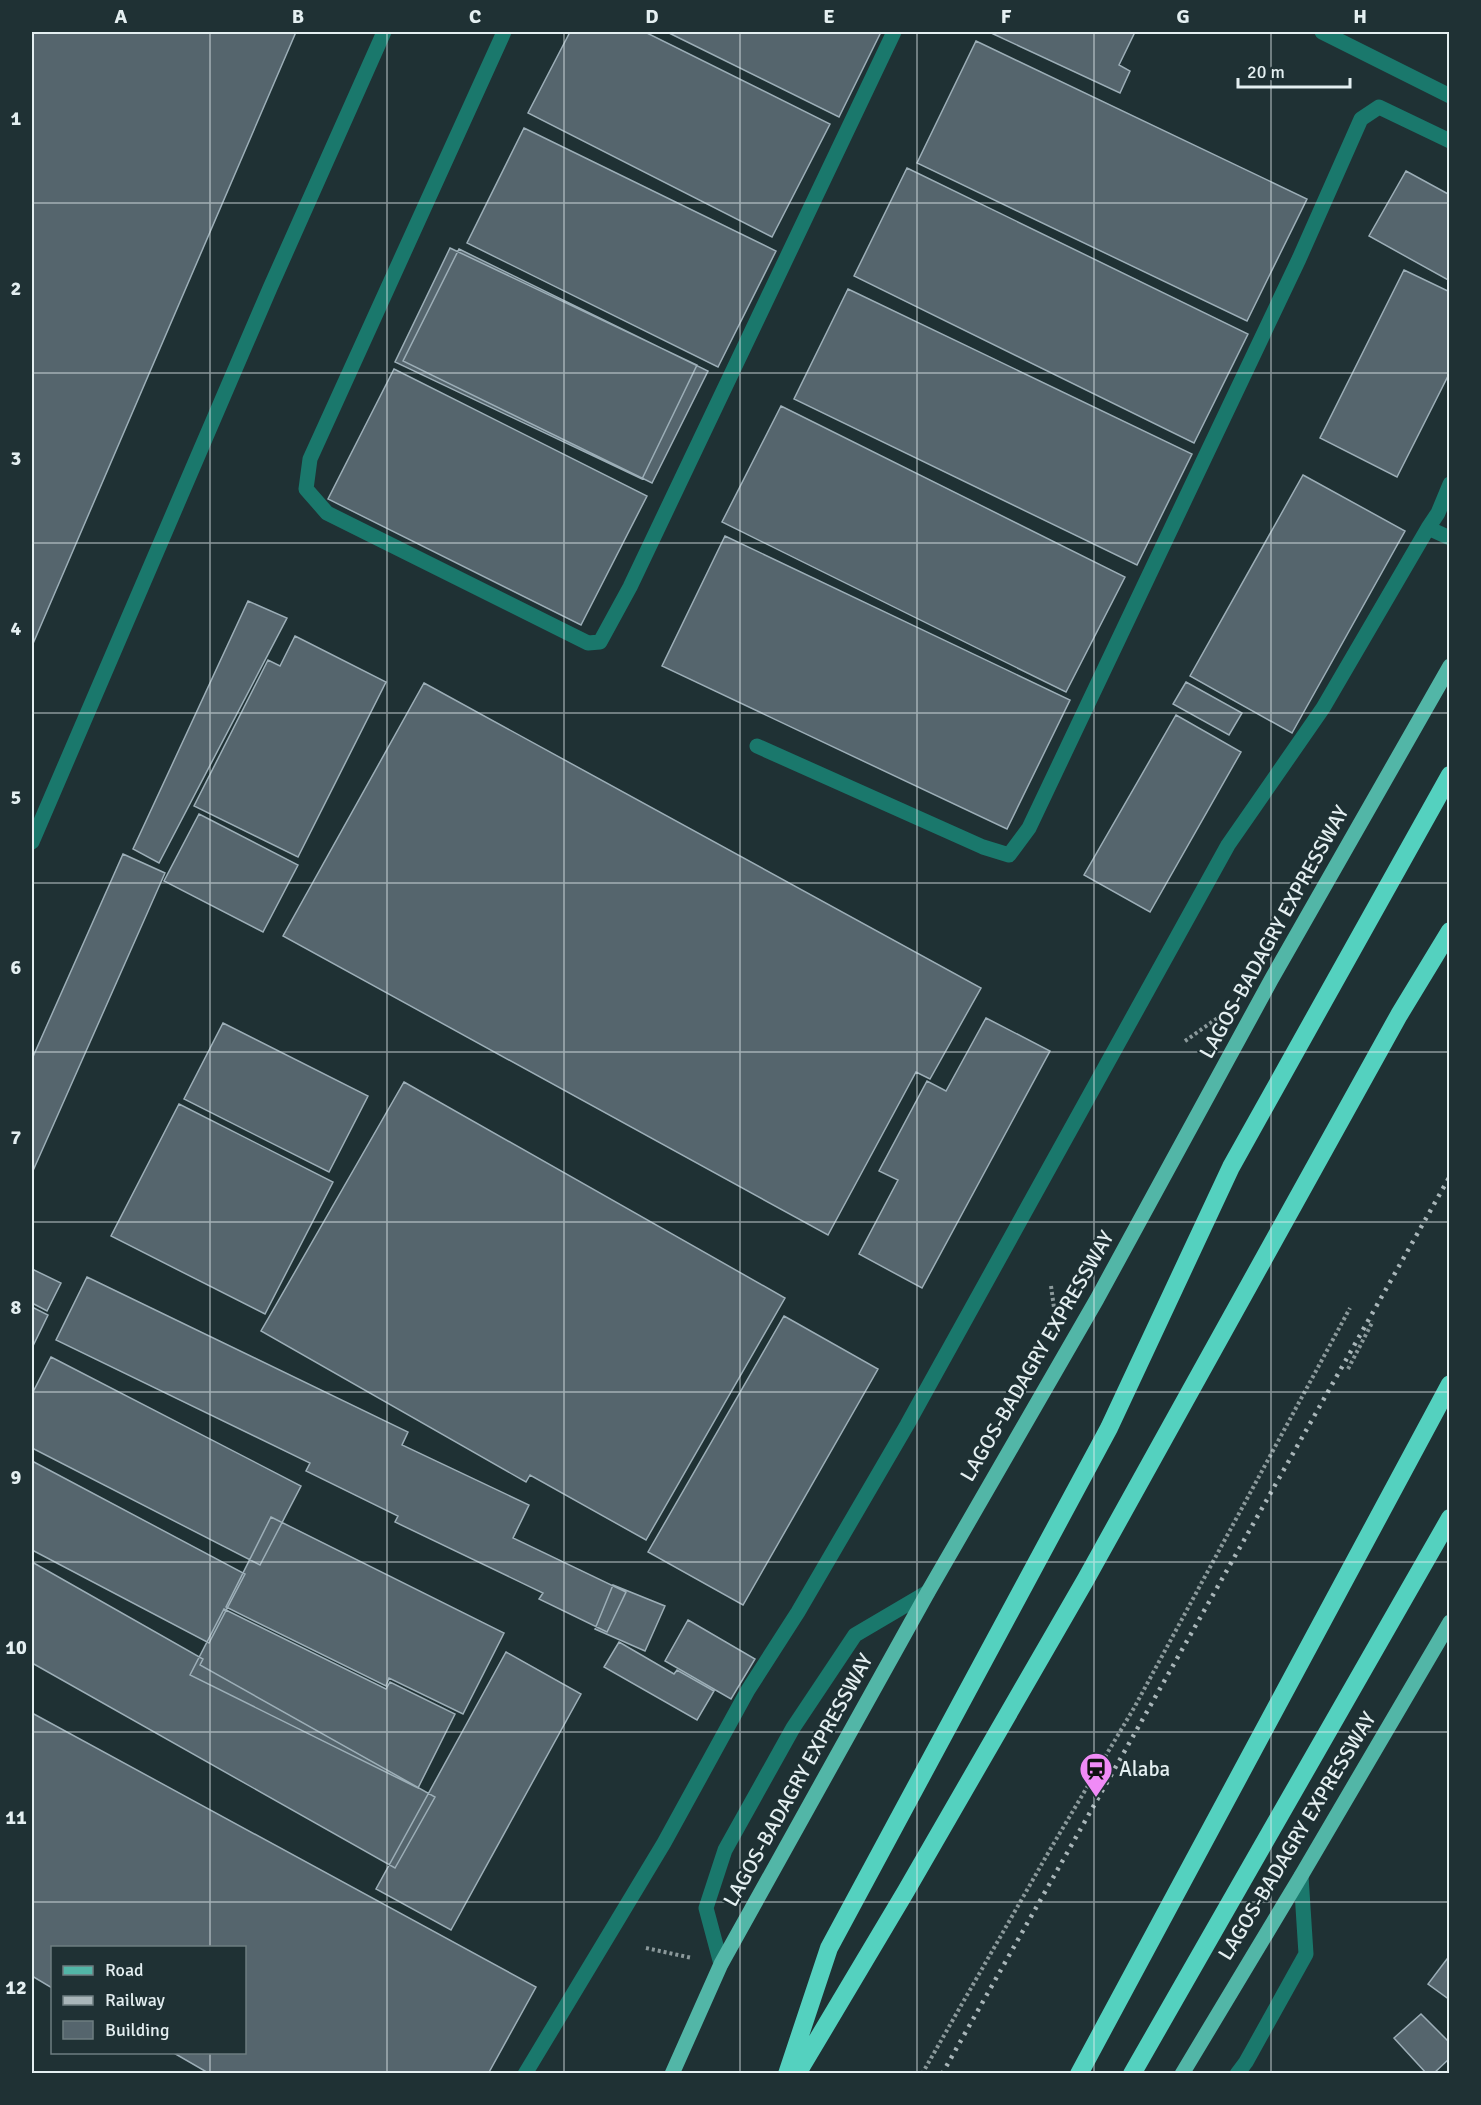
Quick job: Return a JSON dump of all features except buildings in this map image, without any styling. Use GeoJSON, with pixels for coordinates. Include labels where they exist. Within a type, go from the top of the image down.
{"type":"FeatureCollection","features":[{"type":"Feature","properties":{"kind":"highway"},"geometry":{"type":"LineString","coordinates":[[787,2073],[829,1948],[1109,1428],[1231,1167],[1449,775]]}},
{"type":"Feature","properties":{"kind":"highway"},"geometry":{"type":"LineString","coordinates":[[797,2073],[906,1891],[1080,1589],[1399,1015],[1449,931]]}},
{"type":"Feature","properties":{"kind":"highway"},"geometry":{"type":"LineString","coordinates":[[1079,2073],[1449,1384]]}},
{"type":"Feature","properties":{"kind":"highway"},"geometry":{"type":"LineString","coordinates":[[1132,2073],[1449,1518]]}},
{"type":"Feature","properties":{"kind":"main road","name":"LAGOS-BADAGRY EXPRESSWAY"},"geometry":{"type":"LineString","coordinates":[[672,2073],[721,1964],[928,1592],[1097,1299],[1271,980],[1449,666]]}},
{"type":"Feature","properties":{"kind":"main road","name":"LAGOS-BADAGRY EXPRESSWAY"},"geometry":{"type":"LineString","coordinates":[[1182,2073],[1301,1876],[1449,1622]]}},
{"type":"Feature","properties":{"kind":"lane"},"geometry":{"type":"LineString","coordinates":[[32,842],[266,299],[384,32]]}},
{"type":"Feature","properties":{"kind":"lane"},"geometry":{"type":"LineString","coordinates":[[504,32],[310,459],[306,489],[327,513],[588,643],[600,642],[630,587],[894,32]]}},
{"type":"Feature","properties":{"kind":"lane"},"geometry":{"type":"LineString","coordinates":[[1322,32],[1449,96]]}},
{"type":"Feature","properties":{"kind":"lane"},"geometry":{"type":"LineString","coordinates":[[757,746],[983,847],[1009,855],[1029,828],[1299,259],[1361,119],[1379,107],[1449,141]]}},
{"type":"Feature","properties":{"kind":"lane"},"geometry":{"type":"LineString","coordinates":[[525,2073],[664,1843],[748,1690],[798,1612],[907,1425],[1228,845],[1323,708],[1438,513],[1449,484]]}},
{"type":"Feature","properties":{"kind":"lane"},"geometry":{"type":"LineString","coordinates":[[1428,528],[1449,538]]}},
{"type":"Feature","properties":{"kind":"lane"},"geometry":{"type":"LineString","coordinates":[[721,1964],[706,1908],[724,1850],[793,1728],[855,1635],[928,1592]]}},
{"type":"Feature","properties":{"kind":"lane"},"geometry":{"type":"LineString","coordinates":[[1237,2073],[1246,2062],[1306,1954],[1301,1876]]}},
{"type":"Feature","properties":{"kind":"path"},"geometry":{"type":"LineString","coordinates":[[922,2073],[1134,1708],[1350,1308]]}},
{"type":"Feature","properties":{"kind":"path"},"geometry":{"type":"LineString","coordinates":[[1348,1369],[1373,1321]]}},
{"type":"Feature","properties":{"kind":"path"},"geometry":{"type":"LineString","coordinates":[[646,1948],[721,1964]]}},
{"type":"Feature","properties":{"kind":"railway"},"geometry":{"type":"LineString","coordinates":[[942,2074],[1450,1176]]}},
{"type":"Feature","properties":{"kind":"place","name":"Alaba"},"geometry":{"type":"Point","coordinates":[1096,1798]}}]}
